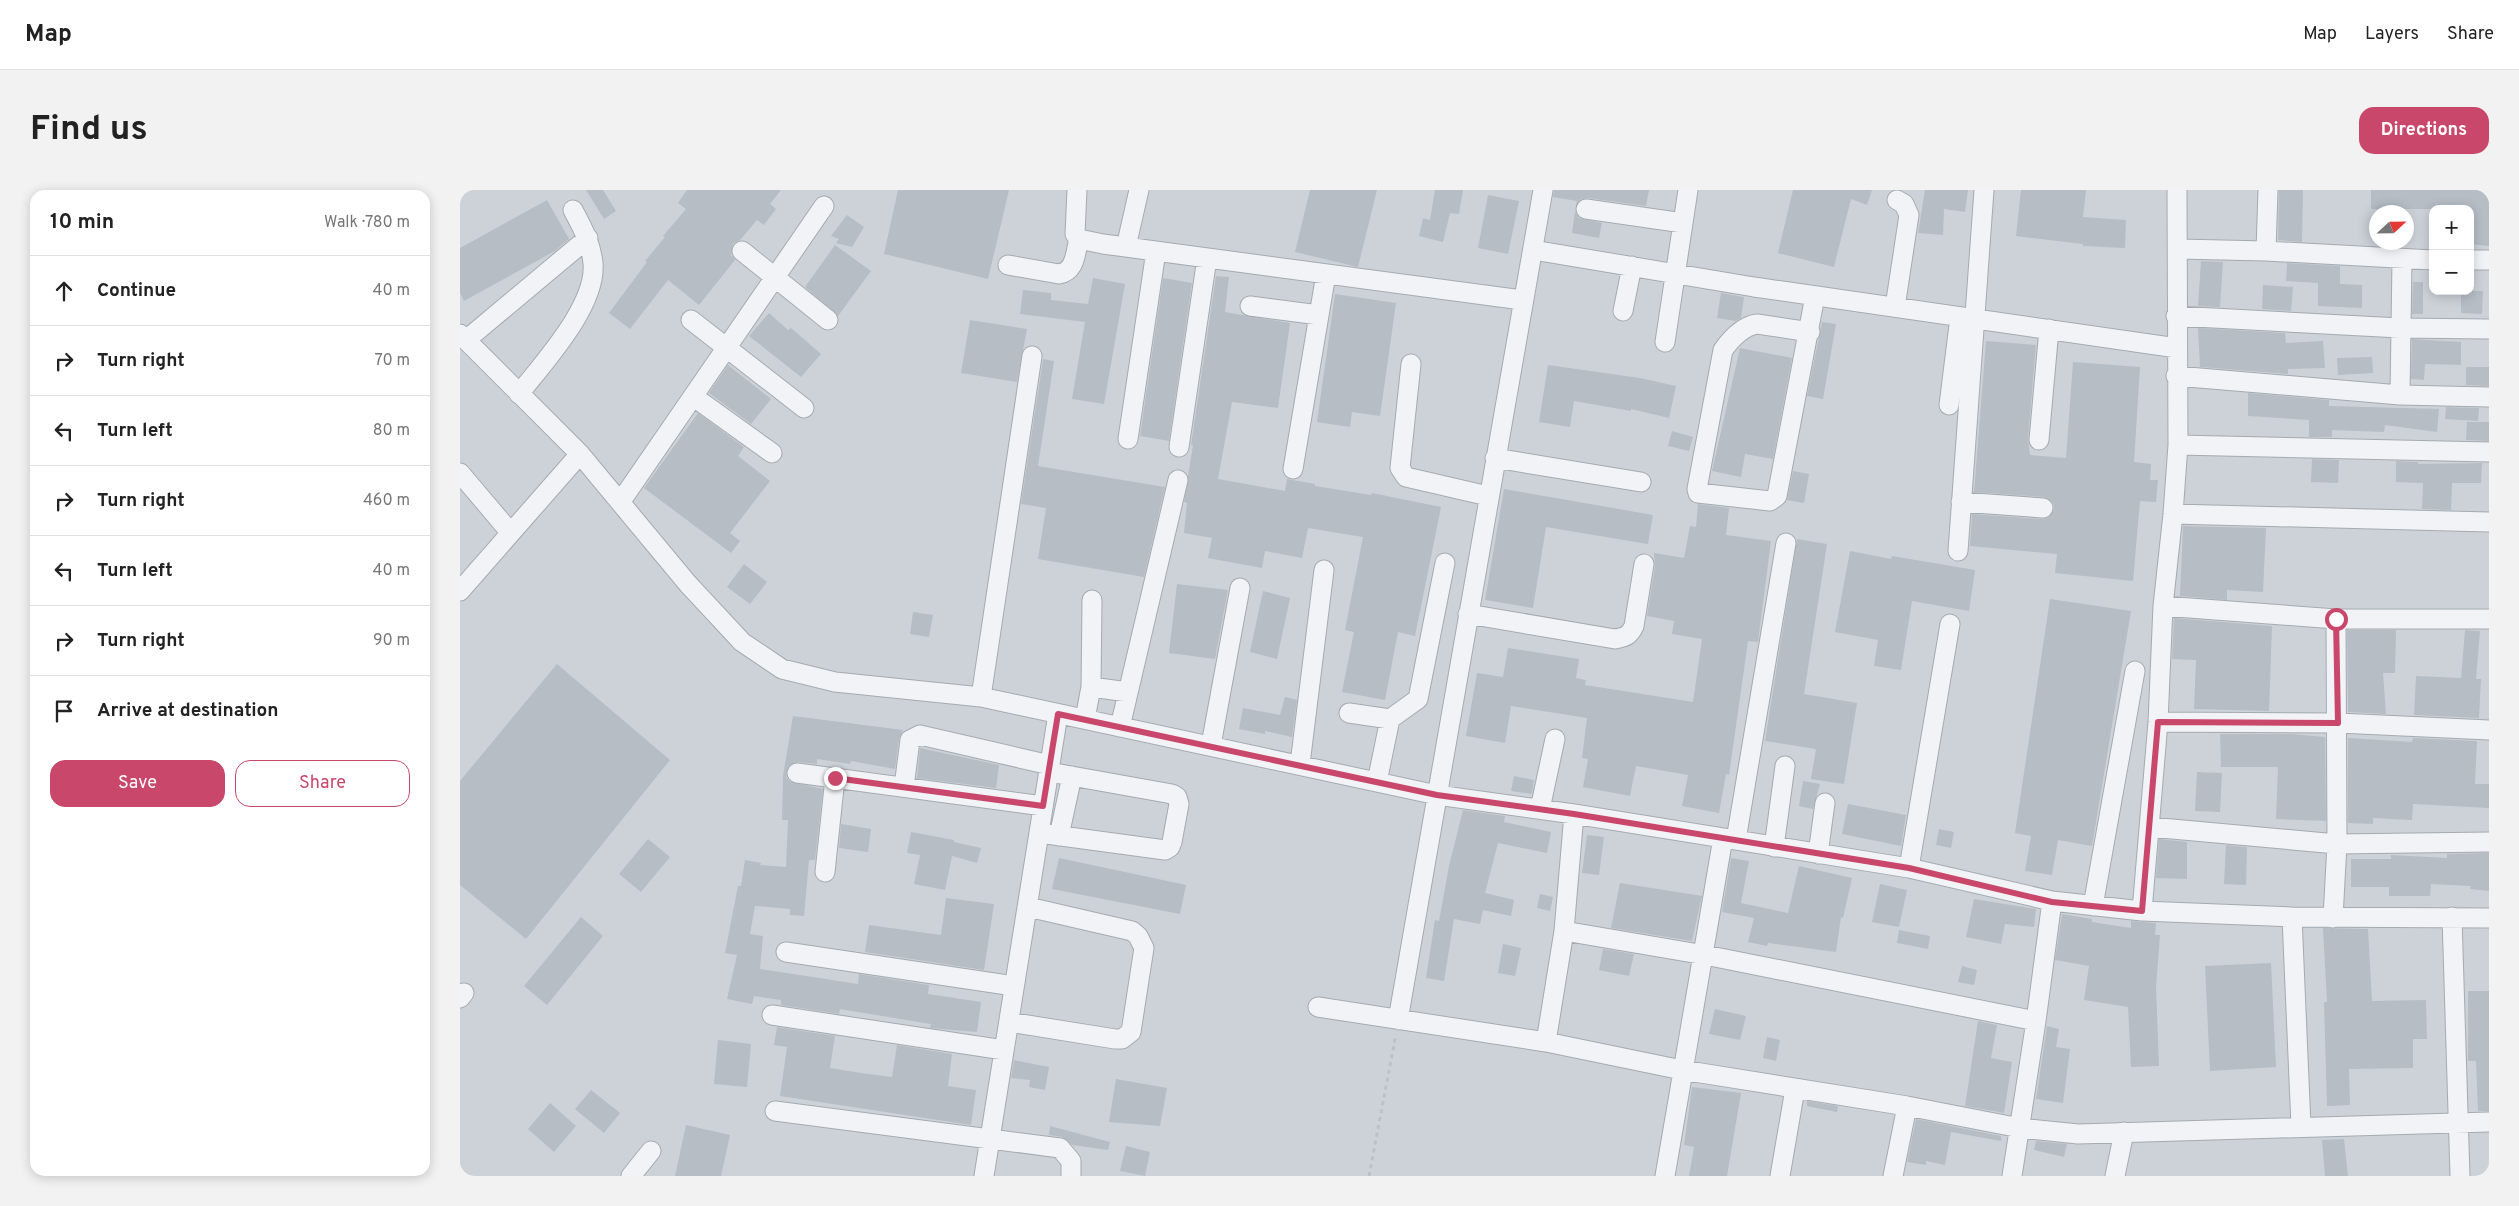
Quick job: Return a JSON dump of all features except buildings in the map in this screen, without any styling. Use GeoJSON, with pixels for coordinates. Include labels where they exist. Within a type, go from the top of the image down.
{"type":"FeatureCollection","features":[{"type":"Feature","properties":{"kind":"street"},"geometry":{"type":"LineString","coordinates":[[1077,190],[1075,234],[1079,239],[1103,244],[1522,300]]}},
{"type":"Feature","properties":{"kind":"street"},"geometry":{"type":"LineString","coordinates":[[1126,247],[1139,190]]}},
{"type":"Feature","properties":{"kind":"street"},"geometry":{"type":"LineString","coordinates":[[1398,1020],[1522,300],[1543,190]]}},
{"type":"Feature","properties":{"kind":"street"},"geometry":{"type":"LineString","coordinates":[[1665,342],[1688,190]]}},
{"type":"Feature","properties":{"kind":"street"},"geometry":{"type":"LineString","coordinates":[[1949,405],[1968,318],[1984,190]]}},
{"type":"Feature","properties":{"kind":"street"},"geometry":{"type":"LineString","coordinates":[[2142,911],[2158,722],[2163,606],[2178,445],[2176,316],[2179,249],[2177,190]]}},
{"type":"Feature","properties":{"kind":"street"},"geometry":{"type":"LineString","coordinates":[[2266,251],[2268,190]]}},
{"type":"Feature","properties":{"kind":"street"},"geometry":{"type":"LineString","coordinates":[[1895,307],[1909,215],[1904,204],[1897,200]]}},
{"type":"Feature","properties":{"kind":"street"},"geometry":{"type":"LineString","coordinates":[[621,502],[824,206]]}},
{"type":"Feature","properties":{"kind":"street"},"geometry":{"type":"LineString","coordinates":[[1586,209],[1683,223]]}},
{"type":"Feature","properties":{"kind":"street"},"geometry":{"type":"LineString","coordinates":[[519,394],[579,315],[590,285],[593,264],[588,238],[573,210]]}},
{"type":"Feature","properties":{"kind":"street"},"geometry":{"type":"LineString","coordinates":[[588,238],[463,337],[580,454],[688,584],[742,642],[782,669],[835,682],[981,697],[1300,764],[1437,795],[1574,814],[1909,868],[2052,902],[2142,911],[2292,917],[2489,918]]}},
{"type":"Feature","properties":{"kind":"street"},"geometry":{"type":"LineString","coordinates":[[1008,265],[1059,274],[1066,273],[1072,267],[1079,239]]}},
{"type":"Feature","properties":{"kind":"street"},"geometry":{"type":"LineString","coordinates":[[2179,249],[2266,251],[2429,260]]}},
{"type":"Feature","properties":{"kind":"street"},"geometry":{"type":"LineString","coordinates":[[1533,250],[1815,296],[2177,348]]}},
{"type":"Feature","properties":{"kind":"street"},"geometry":{"type":"LineString","coordinates":[[742,251],[828,320]]}},
{"type":"Feature","properties":{"kind":"street"},"geometry":{"type":"LineString","coordinates":[[1128,439],[1156,251]]}},
{"type":"Feature","properties":{"kind":"street"},"geometry":{"type":"LineString","coordinates":[[1179,447],[1207,258]]}},
{"type":"Feature","properties":{"kind":"street"},"geometry":{"type":"LineString","coordinates":[[2400,395],[2402,260]]}},
{"type":"Feature","properties":{"kind":"street"},"geometry":{"type":"LineString","coordinates":[[2474,260],[2489,260]]}},
{"type":"Feature","properties":{"kind":"street"},"geometry":{"type":"LineString","coordinates":[[1623,311],[1632,266]]}},
{"type":"Feature","properties":{"kind":"street"},"geometry":{"type":"LineString","coordinates":[[1293,469],[1326,274]]}},
{"type":"Feature","properties":{"kind":"street"},"geometry":{"type":"LineString","coordinates":[[1810,332],[1757,324],[1750,325],[1729,341],[1723,350],[1696,489],[1698,493],[1770,501],[1777,496],[1810,332],[1815,296]]}},
{"type":"Feature","properties":{"kind":"street"},"geometry":{"type":"LineString","coordinates":[[1250,306],[1319,315]]}},
{"type":"Feature","properties":{"kind":"street"},"geometry":{"type":"LineString","coordinates":[[2176,316],[2400,328],[2489,329]]}},
{"type":"Feature","properties":{"kind":"street"},"geometry":{"type":"LineString","coordinates":[[1958,551],[1962,502],[1968,318]]}},
{"type":"Feature","properties":{"kind":"street"},"geometry":{"type":"LineString","coordinates":[[691,320],[804,408]]}},
{"type":"Feature","properties":{"kind":"street"},"geometry":{"type":"LineString","coordinates":[[2039,440],[2049,329]]}},
{"type":"Feature","properties":{"kind":"street"},"geometry":{"type":"LineString","coordinates":[[981,697],[1032,356]]}},
{"type":"Feature","properties":{"kind":"street"},"geometry":{"type":"LineString","coordinates":[[1411,364],[1400,468],[1402,474],[1406,477],[1488,496]]}},
{"type":"Feature","properties":{"kind":"street"},"geometry":{"type":"LineString","coordinates":[[2176,376],[2400,395],[2489,397]]}},
{"type":"Feature","properties":{"kind":"street"},"geometry":{"type":"LineString","coordinates":[[694,397],[772,453]]}},
{"type":"Feature","properties":{"kind":"street"},"geometry":{"type":"LineString","coordinates":[[2178,445],[2489,452]]}},
{"type":"Feature","properties":{"kind":"street"},"geometry":{"type":"LineString","coordinates":[[460,591],[580,454]]}},
{"type":"Feature","properties":{"kind":"street"},"geometry":{"type":"LineString","coordinates":[[1495,458],[1641,482]]}},
{"type":"Feature","properties":{"kind":"street"},"geometry":{"type":"LineString","coordinates":[[460,473],[510,532]]}},
{"type":"Feature","properties":{"kind":"street"},"geometry":{"type":"LineString","coordinates":[[1120,727],[1178,480]]}},
{"type":"Feature","properties":{"kind":"street"},"geometry":{"type":"LineString","coordinates":[[1962,502],[2043,508]]}},
{"type":"Feature","properties":{"kind":"street"},"geometry":{"type":"LineString","coordinates":[[2173,514],[2489,522]]}},
{"type":"Feature","properties":{"kind":"street"},"geometry":{"type":"LineString","coordinates":[[1665,1176],[1682,1070],[1730,839],[1786,543]]}},
{"type":"Feature","properties":{"kind":"street"},"geometry":{"type":"LineString","coordinates":[[1377,782],[1390,719],[1418,699],[1445,563]]}},
{"type":"Feature","properties":{"kind":"street"},"geometry":{"type":"LineString","coordinates":[[1468,614],[1625,638],[1631,633],[1634,626],[1644,564]]}},
{"type":"Feature","properties":{"kind":"street"},"geometry":{"type":"LineString","coordinates":[[1300,764],[1324,570]]}},
{"type":"Feature","properties":{"kind":"street"},"geometry":{"type":"LineString","coordinates":[[1211,745],[1240,588]]}},
{"type":"Feature","properties":{"kind":"street"},"geometry":{"type":"LineString","coordinates":[[1085,719],[1091,687],[1092,600]]}},
{"type":"Feature","properties":{"kind":"street"},"geometry":{"type":"LineString","coordinates":[[2163,606],[2336,619],[2489,619]]}},
{"type":"Feature","properties":{"kind":"street"},"geometry":{"type":"LineString","coordinates":[[2333,918],[2337,844],[2338,723],[2336,619]]}},
{"type":"Feature","properties":{"kind":"street"},"geometry":{"type":"LineString","coordinates":[[1909,868],[1950,624]]}},
{"type":"Feature","properties":{"kind":"street"},"geometry":{"type":"LineString","coordinates":[[2093,906],[2135,671]]}},
{"type":"Feature","properties":{"kind":"street"},"geometry":{"type":"LineString","coordinates":[[1091,687],[1128,692]]}},
{"type":"Feature","properties":{"kind":"street"},"geometry":{"type":"LineString","coordinates":[[1349,713],[1390,719]]}},
{"type":"Feature","properties":{"kind":"street"},"geometry":{"type":"LineString","coordinates":[[984,1176],[1058,714]]}},
{"type":"Feature","properties":{"kind":"street"},"geometry":{"type":"LineString","coordinates":[[2158,722],[2338,723],[2489,730]]}},
{"type":"Feature","properties":{"kind":"street"},"geometry":{"type":"LineString","coordinates":[[904,788],[910,740],[920,735],[1049,768],[1072,776],[1172,794],[1178,797],[1180,804],[1172,842],[1170,847],[1165,850],[1039,833]]}},
{"type":"Feature","properties":{"kind":"street"},"geometry":{"type":"LineString","coordinates":[[1540,809],[1555,739]]}},
{"type":"Feature","properties":{"kind":"street"},"geometry":{"type":"LineString","coordinates":[[1774,846],[1785,766]]}},
{"type":"Feature","properties":{"kind":"street"},"geometry":{"type":"LineString","coordinates":[[797,773],[1043,806]]}},
{"type":"Feature","properties":{"kind":"street"},"geometry":{"type":"LineString","coordinates":[[1059,836],[1072,776]]}},
{"type":"Feature","properties":{"kind":"street"},"geometry":{"type":"LineString","coordinates":[[826,872],[835,778]]}},
{"type":"Feature","properties":{"kind":"street"},"geometry":{"type":"LineString","coordinates":[[1818,854],[1825,802]]}},
{"type":"Feature","properties":{"kind":"street"},"geometry":{"type":"LineString","coordinates":[[1546,1042],[1564,931],[1574,814]]}},
{"type":"Feature","properties":{"kind":"street"},"geometry":{"type":"LineString","coordinates":[[2150,827],[2337,844],[2489,842]]}},
{"type":"Feature","properties":{"kind":"street"},"geometry":{"type":"LineString","coordinates":[[2012,1176],[2052,902]]}},
{"type":"Feature","properties":{"kind":"street"},"geometry":{"type":"LineString","coordinates":[[1009,1022],[1115,1039],[1122,1039],[1131,1032],[1144,948],[1138,936],[1132,931],[1028,907]]}},
{"type":"Feature","properties":{"kind":"street"},"geometry":{"type":"LineString","coordinates":[[2292,917],[2301,1126]]}},
{"type":"Feature","properties":{"kind":"street"},"geometry":{"type":"LineString","coordinates":[[2452,917],[2460,1176]]}},
{"type":"Feature","properties":{"kind":"street"},"geometry":{"type":"LineString","coordinates":[[1564,931],[1705,955],[2036,1021]]}},
{"type":"Feature","properties":{"kind":"street"},"geometry":{"type":"LineString","coordinates":[[786,952],[1014,986]]}},
{"type":"Feature","properties":{"kind":"street"},"geometry":{"type":"LineString","coordinates":[[1318,1007],[1546,1042],[1682,1070],[1907,1106],[2020,1128],[2078,1134],[2458,1121],[2489,1122]]}},
{"type":"Feature","properties":{"kind":"street"},"geometry":{"type":"LineString","coordinates":[[772,1015],[1004,1050]]}},
{"type":"Feature","properties":{"kind":"street"},"geometry":{"type":"LineString","coordinates":[[1780,1176],[1795,1089]]}},
{"type":"Feature","properties":{"kind":"street"},"geometry":{"type":"LineString","coordinates":[[1893,1176],[1907,1106]]}},
{"type":"Feature","properties":{"kind":"street"},"geometry":{"type":"LineString","coordinates":[[775,1111],[990,1137],[1060,1148],[1071,1161],[1071,1176]]}},
{"type":"Feature","properties":{"kind":"street"},"geometry":{"type":"LineString","coordinates":[[2115,1176],[2124,1132]]}},
{"type":"Feature","properties":{"kind":"street"},"geometry":{"type":"LineString","coordinates":[[631,1176],[651,1151]]}},
{"type":"Feature","properties":{"kind":"path"},"geometry":{"type":"LineString","coordinates":[[1369,1176],[1398,1020]]}},
{"type":"Feature","properties":{"kind":"shaded area"},"geometry":{"type":"Polygon","coordinates":[[[460,190],[2489,190],[2489,1176],[460,1176],[460,190]]]}},
{"type":"Feature","properties":{"kind":"route"},"geometry":{"type":"LineString","coordinates":[[835,778],[1043,806],[1058,714],[1211,745],[1437,795],[1574,814],[1909,868],[2052,902],[2142,911],[2158,722],[2338,723],[2336,619]]}}]}
